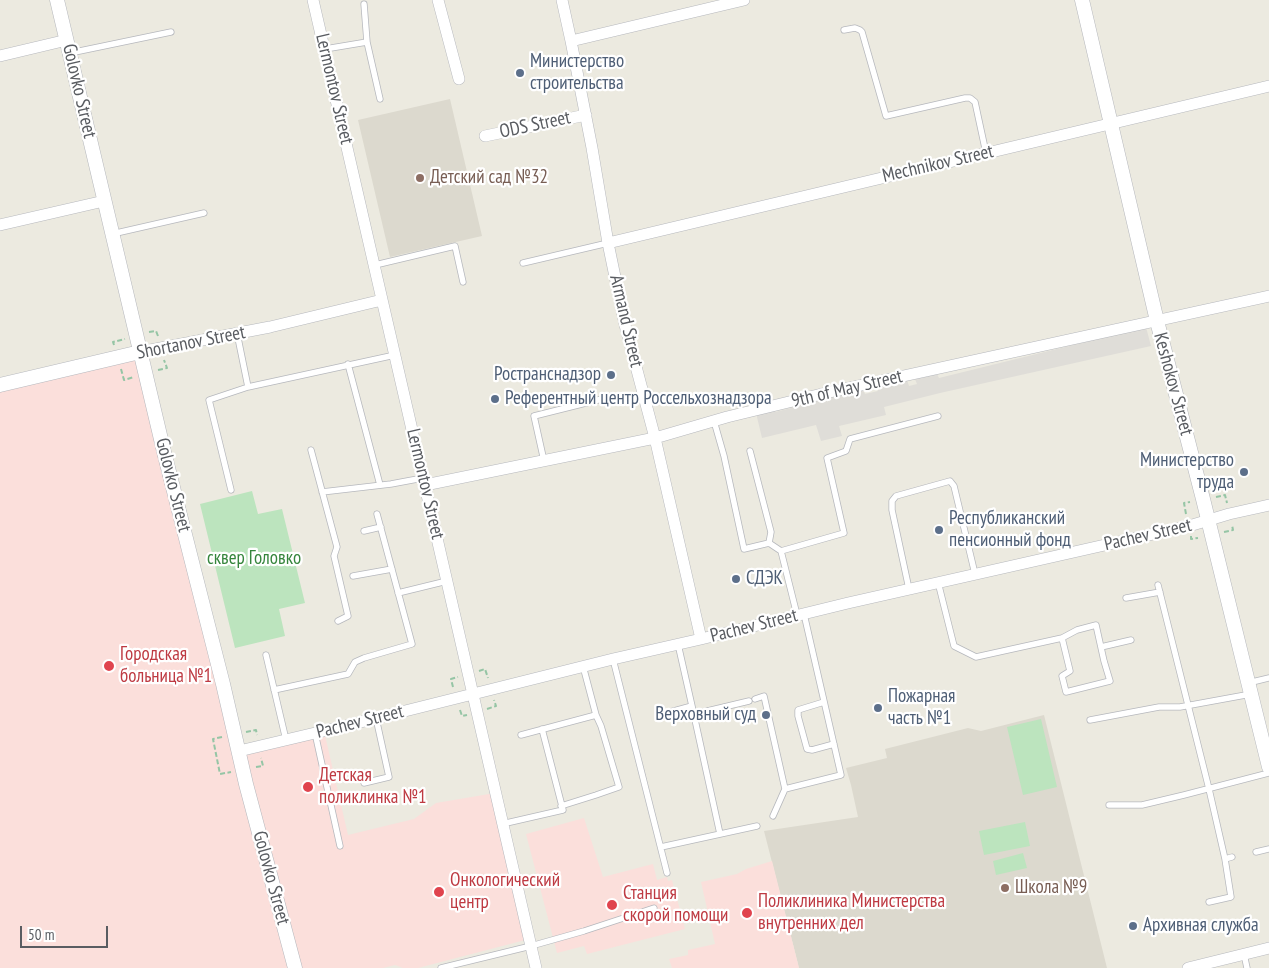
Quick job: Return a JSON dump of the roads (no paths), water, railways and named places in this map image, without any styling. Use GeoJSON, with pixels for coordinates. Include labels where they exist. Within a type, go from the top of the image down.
{"type":"FeatureCollection","features":[{"type":"Feature","properties":{"kind":"street","name":"Golovko Street"},"geometry":{"type":"LineString","coordinates":[[57,0],[164,452],[224,684],[250,801],[296,968]]}},
{"type":"Feature","properties":{"kind":"street","name":"Lermontov Street"},"geometry":{"type":"LineString","coordinates":[[313,0],[536,968]]}},
{"type":"Feature","properties":{"kind":"street"},"geometry":{"type":"LineString","coordinates":[[438,0],[458,79]]}},
{"type":"Feature","properties":{"kind":"street","name":"Armand Street"},"geometry":{"type":"LineString","coordinates":[[562,0],[586,115],[608,243],[625,324],[655,438],[701,639]]}},
{"type":"Feature","properties":{"kind":"street"},"geometry":{"type":"LineString","coordinates":[[571,41],[744,0]]}},
{"type":"Feature","properties":{"kind":"street","name":"Keshokov Street"},"geometry":{"type":"LineString","coordinates":[[1082,0],[1157,321],[1269,767]]}},
{"type":"Feature","properties":{"kind":"street"},"geometry":{"type":"LineString","coordinates":[[0,56],[68,47]]}},
{"type":"Feature","properties":{"kind":"street","name":"Mechnikov Street"},"geometry":{"type":"LineString","coordinates":[[608,243],[1269,86]]}},
{"type":"Feature","properties":{"kind":"street","name":"ODS Street"},"geometry":{"type":"LineString","coordinates":[[485,136],[586,115]]}},
{"type":"Feature","properties":{"kind":"street"},"geometry":{"type":"LineString","coordinates":[[0,225],[104,200]]}},
{"type":"Feature","properties":{"kind":"street","name":"9th of May Street"},"geometry":{"type":"LineString","coordinates":[[424,482],[544,461],[655,438],[830,392],[1269,296]]}},
{"type":"Feature","properties":{"kind":"street","name":"Shortanov Street"},"geometry":{"type":"LineString","coordinates":[[0,385],[140,352],[237,334],[382,300]]}},
{"type":"Feature","properties":{"kind":"street","name":"Pachev Street"},"geometry":{"type":"LineString","coordinates":[[239,751],[800,614],[1189,526],[1269,505]]}},
{"type":"Feature","properties":{"kind":"street"},"geometry":{"type":"LineString","coordinates":[[1188,968],[1269,948]]}},
{"type":"Feature","properties":{"kind":"lane"},"geometry":{"type":"LineString","coordinates":[[364,4],[367,42],[380,99]]}},
{"type":"Feature","properties":{"kind":"lane"},"geometry":{"type":"LineString","coordinates":[[844,30],[854,28],[862,32],[886,116],[970,98],[975,102],[986,153]]}},
{"type":"Feature","properties":{"kind":"lane"},"geometry":{"type":"LineString","coordinates":[[68,47],[171,32]]}},
{"type":"Feature","properties":{"kind":"lane"},"geometry":{"type":"LineString","coordinates":[[325,49],[367,42]]}},
{"type":"Feature","properties":{"kind":"lane"},"geometry":{"type":"LineString","coordinates":[[112,234],[204,214]]}},
{"type":"Feature","properties":{"kind":"lane"},"geometry":{"type":"LineString","coordinates":[[523,263],[608,243]]}},
{"type":"Feature","properties":{"kind":"lane"},"geometry":{"type":"LineString","coordinates":[[375,265],[455,246],[464,282]]}},
{"type":"Feature","properties":{"kind":"lane"},"geometry":{"type":"LineString","coordinates":[[237,334],[248,387]]}},
{"type":"Feature","properties":{"kind":"lane"},"geometry":{"type":"LineString","coordinates":[[231,490],[209,400],[248,387],[395,355]]}},
{"type":"Feature","properties":{"kind":"lane"},"geometry":{"type":"LineString","coordinates":[[348,364],[380,486]]}},
{"type":"Feature","properties":{"kind":"lane"},"geometry":{"type":"LineString","coordinates":[[544,461],[534,416],[602,399]]}},
{"type":"Feature","properties":{"kind":"lane"},"geometry":{"type":"LineString","coordinates":[[780,551],[844,533],[826,458],[846,451],[850,439],[938,416]]}},
{"type":"Feature","properties":{"kind":"lane"},"geometry":{"type":"LineString","coordinates":[[714,421],[724,456],[744,549],[770,543]]}},
{"type":"Feature","properties":{"kind":"lane"},"geometry":{"type":"LineString","coordinates":[[311,450],[336,547],[334,556],[348,616],[338,621]]}},
{"type":"Feature","properties":{"kind":"lane"},"geometry":{"type":"LineString","coordinates":[[750,451],[771,532],[770,543]]}},
{"type":"Feature","properties":{"kind":"lane"},"geometry":{"type":"LineString","coordinates":[[322,492],[424,482]]}},
{"type":"Feature","properties":{"kind":"lane"},"geometry":{"type":"LineString","coordinates":[[909,589],[892,510],[892,501],[896,496],[950,482],[954,486],[975,574]]}},
{"type":"Feature","properties":{"kind":"lane"},"geometry":{"type":"LineString","coordinates":[[274,690],[348,674],[355,662],[412,644],[378,514]]}},
{"type":"Feature","properties":{"kind":"lane"},"geometry":{"type":"LineString","coordinates":[[364,531],[381,527]]}},
{"type":"Feature","properties":{"kind":"lane"},"geometry":{"type":"LineString","coordinates":[[770,543],[780,551],[800,614],[824,702],[841,775],[785,789]]}},
{"type":"Feature","properties":{"kind":"lane"},"geometry":{"type":"LineString","coordinates":[[353,576],[392,569]]}},
{"type":"Feature","properties":{"kind":"lane"},"geometry":{"type":"LineString","coordinates":[[398,593],[447,581]]}},
{"type":"Feature","properties":{"kind":"lane"},"geometry":{"type":"LineString","coordinates":[[938,582],[954,646],[976,657],[1062,638],[1078,630],[1096,626],[1110,681],[1066,692],[1062,676],[1070,671],[1062,638]]}},
{"type":"Feature","properties":{"kind":"lane"},"geometry":{"type":"LineString","coordinates":[[1158,585],[1210,789],[1225,859],[1231,897],[1209,902]]}},
{"type":"Feature","properties":{"kind":"lane"},"geometry":{"type":"LineString","coordinates":[[1126,598],[1160,592]]}},
{"type":"Feature","properties":{"kind":"lane"},"geometry":{"type":"LineString","coordinates":[[1101,647],[1131,640]]}},
{"type":"Feature","properties":{"kind":"lane"},"geometry":{"type":"LineString","coordinates":[[678,644],[720,834]]}},
{"type":"Feature","properties":{"kind":"lane"},"geometry":{"type":"LineString","coordinates":[[266,655],[286,740]]}},
{"type":"Feature","properties":{"kind":"lane"},"geometry":{"type":"LineString","coordinates":[[614,659],[667,873]]}},
{"type":"Feature","properties":{"kind":"lane"},"geometry":{"type":"LineString","coordinates":[[561,806],[619,787],[602,726],[596,715],[583,666]]}},
{"type":"Feature","properties":{"kind":"lane"},"geometry":{"type":"LineString","coordinates":[[1090,720],[1159,707],[1189,705],[1250,688],[1269,678]]}},
{"type":"Feature","properties":{"kind":"lane"},"geometry":{"type":"LineString","coordinates":[[702,712],[764,696],[785,789],[773,816]]}},
{"type":"Feature","properties":{"kind":"lane"},"geometry":{"type":"LineString","coordinates":[[824,702],[798,710],[798,716],[807,749],[812,750],[834,744]]}},
{"type":"Feature","properties":{"kind":"lane"},"geometry":{"type":"LineString","coordinates":[[670,712],[692,706]]}},
{"type":"Feature","properties":{"kind":"lane"},"geometry":{"type":"LineString","coordinates":[[521,735],[596,715]]}},
{"type":"Feature","properties":{"kind":"lane"},"geometry":{"type":"LineString","coordinates":[[364,783],[388,777],[376,718]]}},
{"type":"Feature","properties":{"kind":"lane"},"geometry":{"type":"LineString","coordinates":[[502,824],[562,810],[542,729]]}},
{"type":"Feature","properties":{"kind":"lane"},"geometry":{"type":"LineString","coordinates":[[314,733],[340,846]]}},
{"type":"Feature","properties":{"kind":"lane"},"geometry":{"type":"LineString","coordinates":[[1109,804],[1142,805],[1269,773]]}},
{"type":"Feature","properties":{"kind":"lane"},"geometry":{"type":"LineString","coordinates":[[661,847],[757,826]]}},
{"type":"Feature","properties":{"kind":"lane"},"geometry":{"type":"LineString","coordinates":[[1256,852],[1269,849]]}},
{"type":"Feature","properties":{"kind":"lane"},"geometry":{"type":"LineString","coordinates":[[1225,859],[1232,857]]}},
{"type":"Feature","properties":{"kind":"lane"},"geometry":{"type":"LineString","coordinates":[[441,968],[531,946],[654,908]]}},
{"type":"Feature","properties":{"kind":"lane"},"geometry":{"type":"LineString","coordinates":[[1244,954],[1247,968]]}},
{"type":"Feature","properties":{"kind":"place","name":"Министерство строительства"},"geometry":{"type":"Point","coordinates":[520,73]}},
{"type":"Feature","properties":{"kind":"place","name":"Детский сад №32"},"geometry":{"type":"Point","coordinates":[420,178]}},
{"type":"Feature","properties":{"kind":"place","name":"Ространснадзор"},"geometry":{"type":"Point","coordinates":[611,375]}},
{"type":"Feature","properties":{"kind":"place","name":"Референтный центр Россельхознадзора"},"geometry":{"type":"Point","coordinates":[495,399]}},
{"type":"Feature","properties":{"kind":"place","name":"Министерство труда"},"geometry":{"type":"Point","coordinates":[1244,472]}},
{"type":"Feature","properties":{"kind":"place","name":"Республиканский пенсионный фонд"},"geometry":{"type":"Point","coordinates":[939,530]}},
{"type":"Feature","properties":{"kind":"place","name":"СДЭК"},"geometry":{"type":"Point","coordinates":[736,579]}},
{"type":"Feature","properties":{"kind":"place","name":"Городская больница №1"},"geometry":{"type":"Point","coordinates":[109,666]}},
{"type":"Feature","properties":{"kind":"place","name":"Пожарная часть №1"},"geometry":{"type":"Point","coordinates":[878,708]}},
{"type":"Feature","properties":{"kind":"place","name":"Верховный суд"},"geometry":{"type":"Point","coordinates":[766,715]}},
{"type":"Feature","properties":{"kind":"place","name":"Детская поликлинка №1"},"geometry":{"type":"Point","coordinates":[308,787]}},
{"type":"Feature","properties":{"kind":"place","name":"Школа №9"},"geometry":{"type":"Point","coordinates":[1005,888]}},
{"type":"Feature","properties":{"kind":"place","name":"Онкологический центр"},"geometry":{"type":"Point","coordinates":[439,892]}},
{"type":"Feature","properties":{"kind":"place","name":"Станция скорой помощи"},"geometry":{"type":"Point","coordinates":[612,905]}},
{"type":"Feature","properties":{"kind":"place","name":"Поликлиника Министерства внутренних дел"},"geometry":{"type":"Point","coordinates":[747,913]}},
{"type":"Feature","properties":{"kind":"place","name":"Архивная служба"},"geometry":{"type":"Point","coordinates":[1133,926]}},
{"type":"Feature","properties":{"kind":"park label","name":"сквер Головко"},"geometry":{"type":"Point","coordinates":[254,559]}}]}
